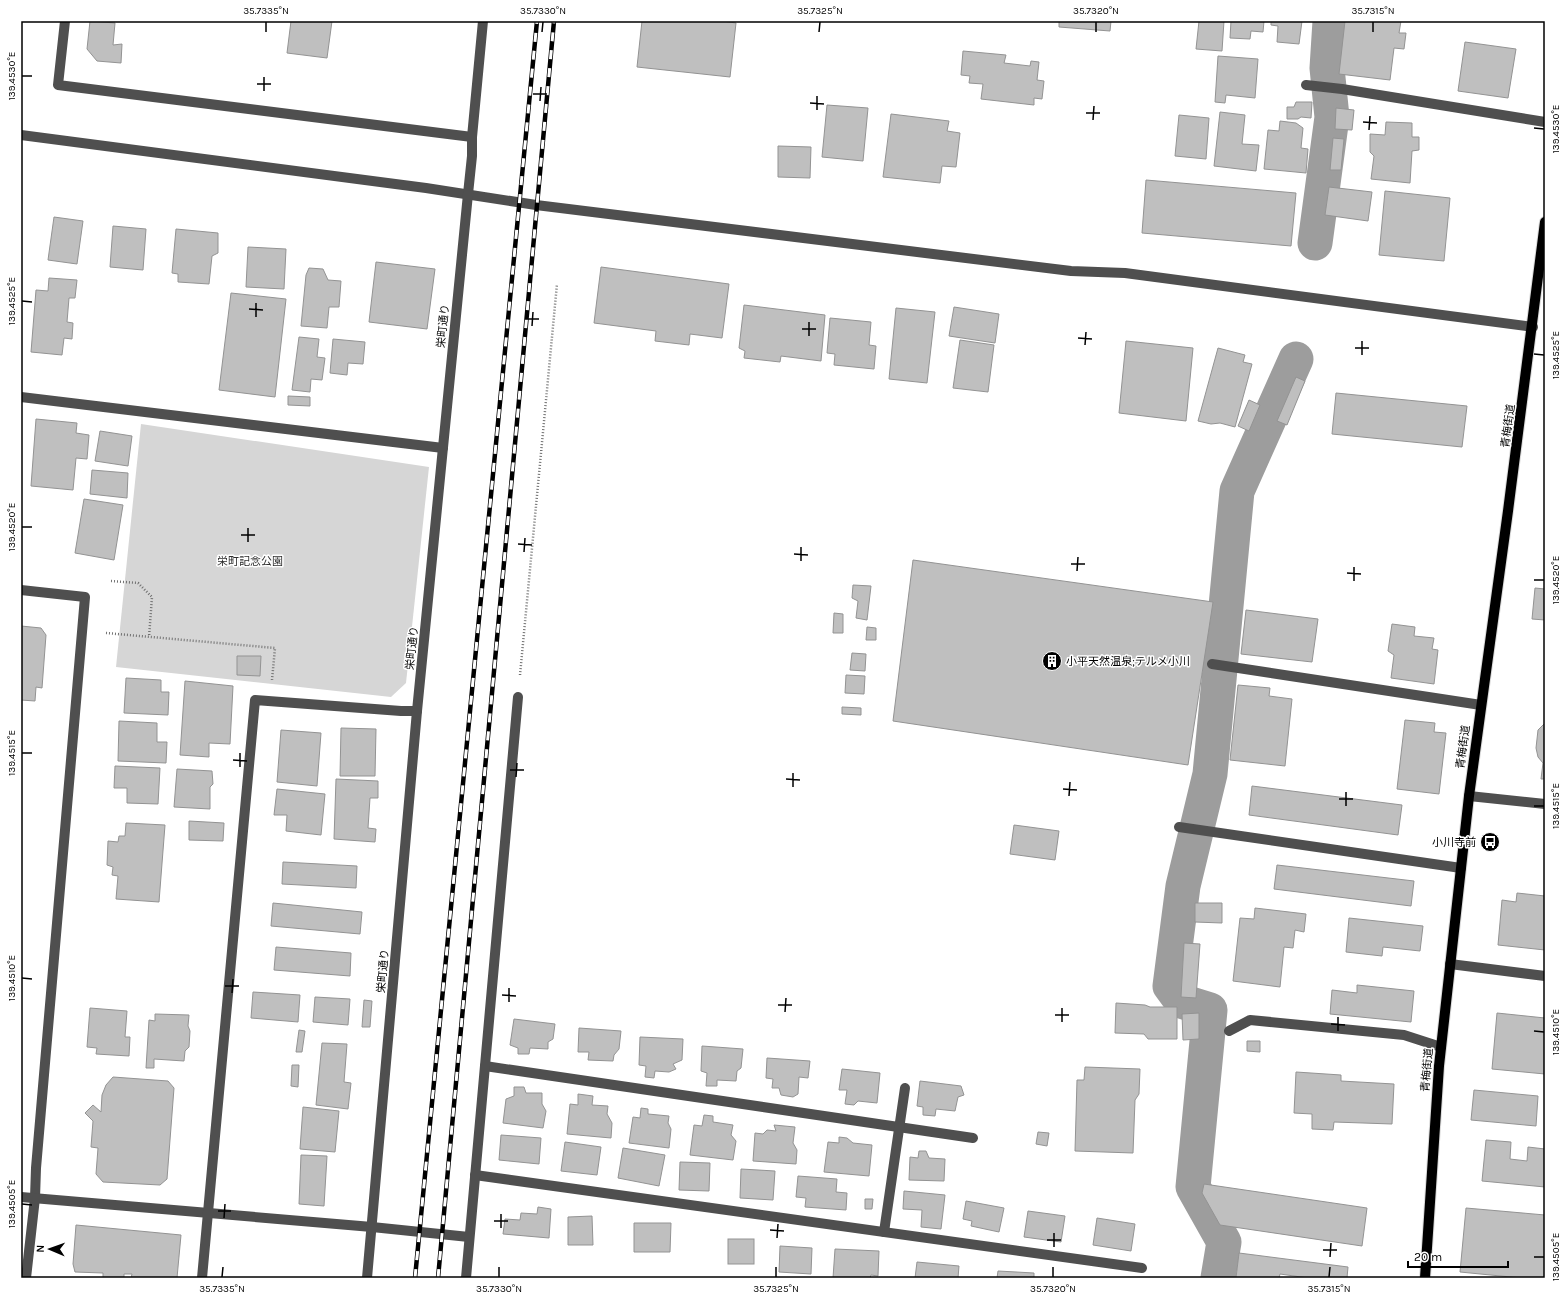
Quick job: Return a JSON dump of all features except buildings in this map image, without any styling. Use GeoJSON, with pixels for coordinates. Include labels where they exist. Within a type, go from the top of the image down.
{"type":"FeatureCollection","features":[{"type":"Feature","properties":{"kind":"main road","name":"青梅街道"},"geometry":{"type":"LineString","coordinates":[[1425,1278],[1441,1047],[1460,868],[1545,222]]}},
{"type":"Feature","properties":{"kind":"street"},"geometry":{"type":"LineString","coordinates":[[65,21],[58,85],[472,137]]}},
{"type":"Feature","properties":{"kind":"street","name":"栄町通り"},"geometry":{"type":"LineString","coordinates":[[367,1278],[418,711],[468,194],[483,21]]}},
{"type":"Feature","properties":{"kind":"street"},"geometry":{"type":"LineString","coordinates":[[1306,85],[1342,89],[1545,122]]}},
{"type":"Feature","properties":{"kind":"street"},"geometry":{"type":"LineString","coordinates":[[21,135],[468,194],[536,205],[1071,271],[1125,273],[1532,328]]}},
{"type":"Feature","properties":{"kind":"street"},"geometry":{"type":"LineString","coordinates":[[21,397],[443,448]]}},
{"type":"Feature","properties":{"kind":"street"},"geometry":{"type":"LineString","coordinates":[[21,590],[85,597],[26,1278]]}},
{"type":"Feature","properties":{"kind":"street"},"geometry":{"type":"LineString","coordinates":[[1212,664],[1481,705]]}},
{"type":"Feature","properties":{"kind":"street"},"geometry":{"type":"LineString","coordinates":[[466,1278],[518,697]]}},
{"type":"Feature","properties":{"kind":"street"},"geometry":{"type":"LineString","coordinates":[[202,1278],[254,700],[418,711]]}},
{"type":"Feature","properties":{"kind":"street"},"geometry":{"type":"LineString","coordinates":[[1469,796],[1545,804]]}},
{"type":"Feature","properties":{"kind":"street"},"geometry":{"type":"LineString","coordinates":[[1178,827],[1460,868]]}},
{"type":"Feature","properties":{"kind":"street"},"geometry":{"type":"LineString","coordinates":[[1450,964],[1545,976]]}},
{"type":"Feature","properties":{"kind":"street"},"geometry":{"type":"LineString","coordinates":[[1229,1030],[1250,1020],[1404,1035],[1441,1047]]}},
{"type":"Feature","properties":{"kind":"street"},"geometry":{"type":"LineString","coordinates":[[485,1066],[973,1138]]}},
{"type":"Feature","properties":{"kind":"street"},"geometry":{"type":"LineString","coordinates":[[884,1232],[905,1088]]}},
{"type":"Feature","properties":{"kind":"street"},"geometry":{"type":"LineString","coordinates":[[475,1175],[1142,1268]]}},
{"type":"Feature","properties":{"kind":"street"},"geometry":{"type":"LineString","coordinates":[[21,1197],[372,1227],[469,1237]]}},
{"type":"Feature","properties":{"kind":"path"},"geometry":{"type":"LineString","coordinates":[[518,697],[558,284]]}},
{"type":"Feature","properties":{"kind":"path"},"geometry":{"type":"LineString","coordinates":[[111,581],[138,583],[152,597],[149,637]]}},
{"type":"Feature","properties":{"kind":"path"},"geometry":{"type":"LineString","coordinates":[[106,633],[275,648],[270,702]]}},
{"type":"Feature","properties":{"kind":"green space","name":"栄町記念公園"},"geometry":{"type":"Polygon","coordinates":[[[141,424],[429,467],[406,683],[391,697],[116,667],[141,424]]]}},
{"type":"Feature","properties":{"kind":"waterway"},"geometry":{"type":"LineString","coordinates":[[1315,243],[1332,117],[1327,68],[1330,21]]}},
{"type":"Feature","properties":{"kind":"waterway"},"geometry":{"type":"LineString","coordinates":[[1218,1278],[1224,1242],[1193,1187],[1210,1010],[1181,1001],[1170,986],[1183,886],[1210,774],[1237,491],[1296,359]]}},
{"type":"Feature","properties":{"kind":"railway"},"geometry":{"type":"LineString","coordinates":[[415,1278],[537,21]]}},
{"type":"Feature","properties":{"kind":"railway"},"geometry":{"type":"LineString","coordinates":[[438,1278],[554,21]]}},
{"type":"Feature","properties":{"kind":"place","name":"小平天然温泉;テルメ小川"},"geometry":{"type":"Point","coordinates":[1052,661]}},
{"type":"Feature","properties":{"kind":"place","name":"小川寺前"},"geometry":{"type":"Point","coordinates":[1490,842]}}]}
